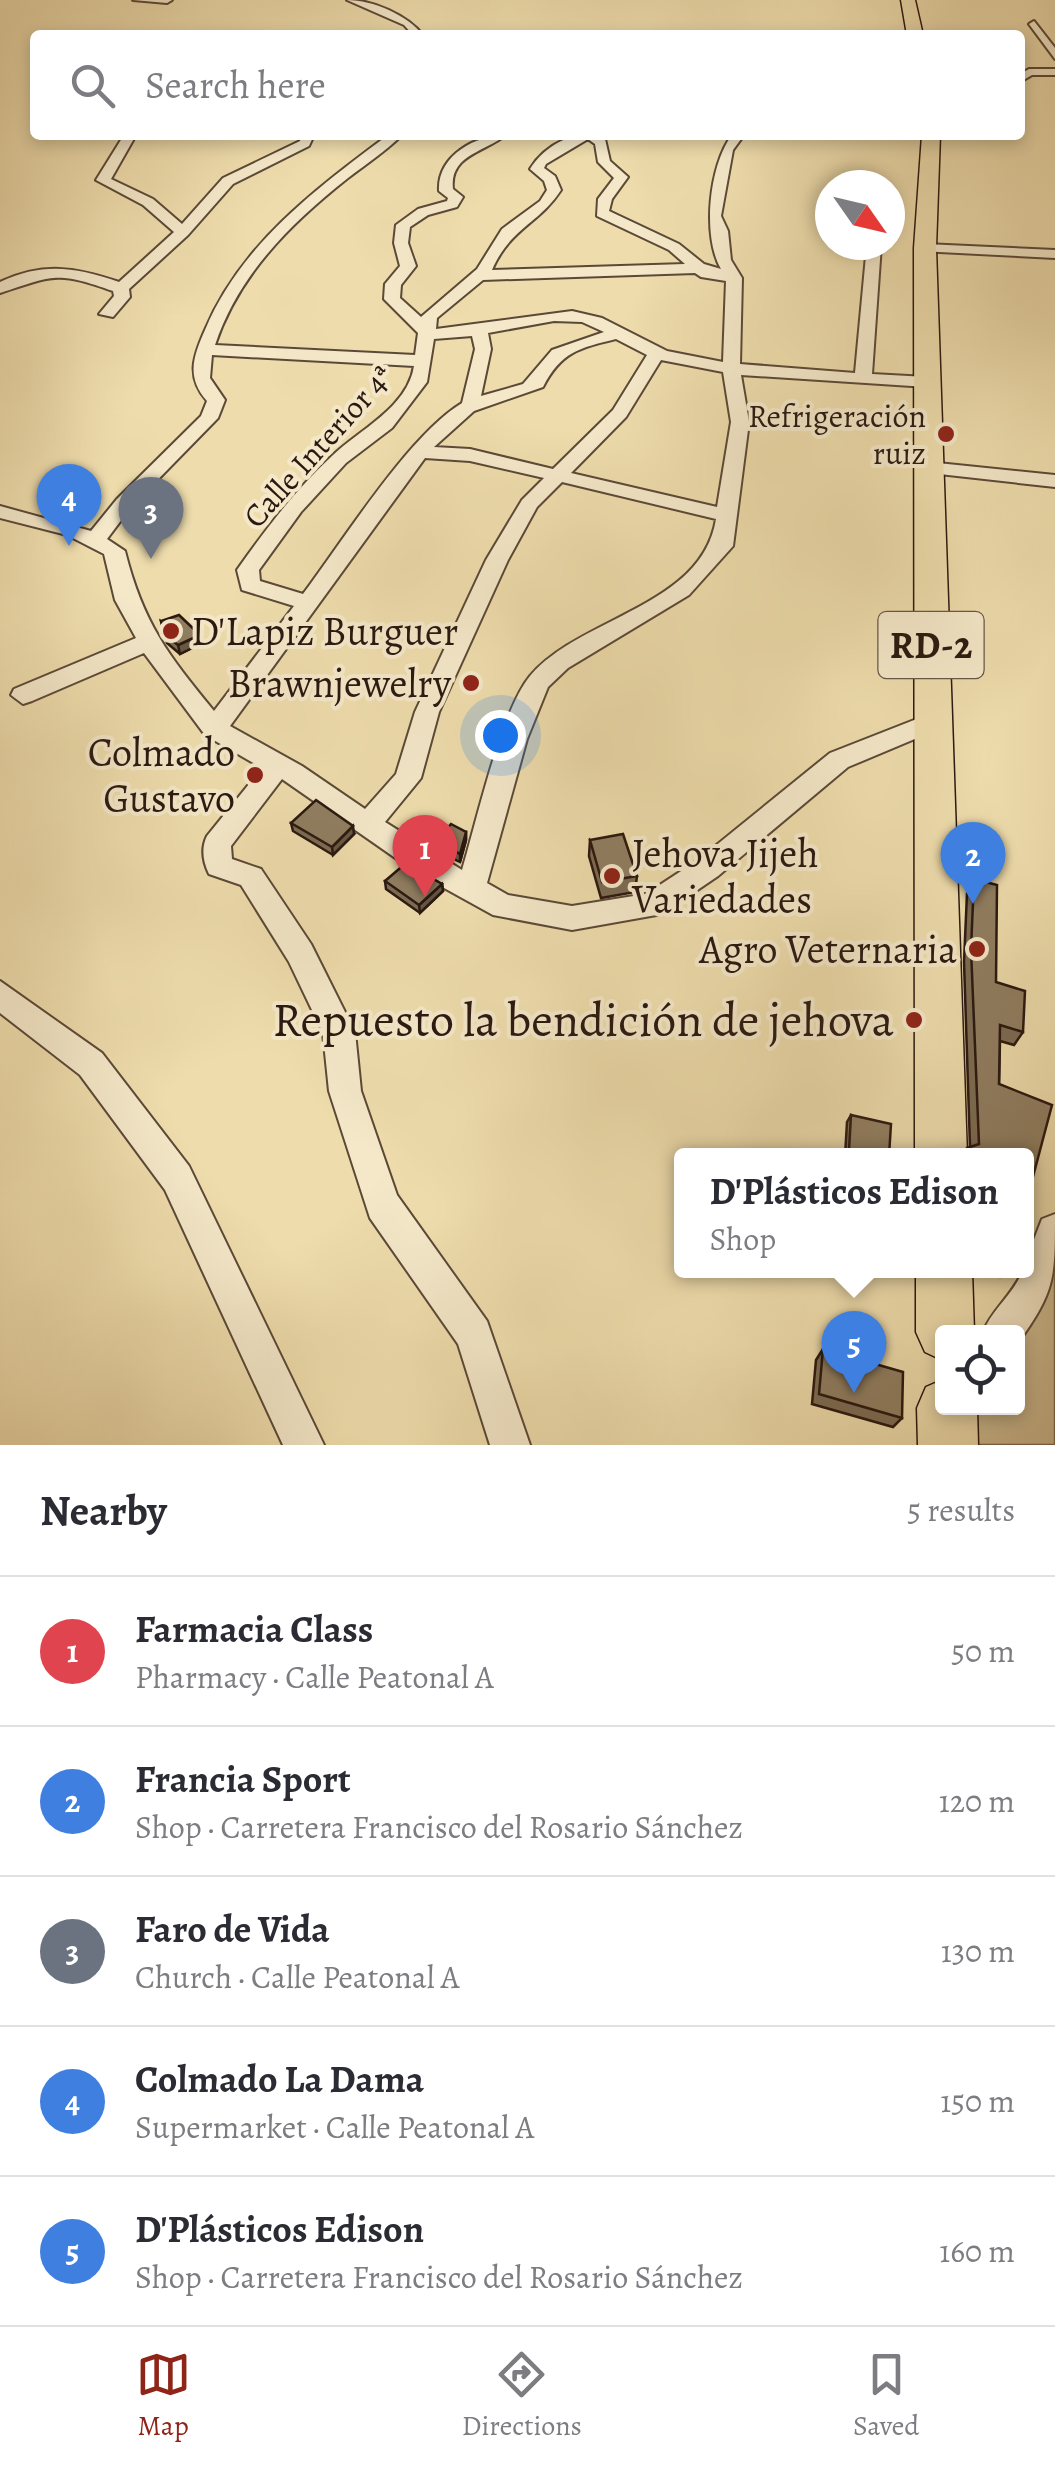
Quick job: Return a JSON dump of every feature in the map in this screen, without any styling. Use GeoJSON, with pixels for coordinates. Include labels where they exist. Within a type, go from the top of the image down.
{"type":"FeatureCollection","features":[{"type":"Feature","properties":{"kind":"main road"},"geometry":{"type":"LineString","coordinates":[[908,0],[913,30]]}},
{"type":"Feature","properties":{"kind":"main road","name":"RD-2"},"geometry":{"type":"LineString","coordinates":[[931,140],[925,248],[941,1148]]}},
{"type":"Feature","properties":{"kind":"main road"},"geometry":{"type":"LineString","coordinates":[[944,1278],[945,1325]]}},
{"type":"Feature","properties":{"kind":"main road"},"geometry":{"type":"LineString","coordinates":[[947,1415],[948,1445]]}},
{"type":"Feature","properties":{"kind":"street"},"geometry":{"type":"LineString","coordinates":[[138,0],[166,0]]}},
{"type":"Feature","properties":{"kind":"street"},"geometry":{"type":"LineString","coordinates":[[352,0],[408,23],[414,30]]}},
{"type":"Feature","properties":{"kind":"street"},"geometry":{"type":"LineString","coordinates":[[1034,24],[1055,56]]}},
{"type":"Feature","properties":{"kind":"street"},"geometry":{"type":"LineString","coordinates":[[1025,75],[1055,72]]}},
{"type":"Feature","properties":{"kind":"street"},"geometry":{"type":"LineString","coordinates":[[127,140],[102,180],[148,202],[183,232]]}},
{"type":"Feature","properties":{"kind":"street"},"geometry":{"type":"LineString","coordinates":[[121,288],[183,232],[228,181],[306,140]]}},
{"type":"Feature","properties":{"kind":"street"},"geometry":{"type":"LineString","coordinates":[[94,541],[124,503],[208,418],[216,400],[202,386],[197,371],[218,311],[237,280],[274,236],[390,140]]}},
{"type":"Feature","properties":{"kind":"street"},"geometry":{"type":"LineString","coordinates":[[489,140],[469,149],[447,167],[443,178],[446,191],[456,197],[452,204],[423,212],[403,224],[401,244],[408,266],[393,284],[392,300],[430,334],[479,331],[538,317],[569,315],[591,318],[657,354],[731,370],[927,382]]}},
{"type":"Feature","properties":{"kind":"street","name":"Calle Interior 4ª"},"geometry":{"type":"LineString","coordinates":[[309,603],[250,585],[248,570],[294,508],[339,459],[385,424],[421,378],[430,334],[429,316],[480,275],[508,232],[546,204],[554,190],[550,179],[538,169],[540,162],[548,153],[578,140]]}},
{"type":"Feature","properties":{"kind":"street"},"geometry":{"type":"LineString","coordinates":[[598,140],[604,162],[621,177],[605,198],[602,213],[674,247],[731,298]]}},
{"type":"Feature","properties":{"kind":"street"},"geometry":{"type":"LineString","coordinates":[[471,889],[514,739],[538,684],[560,662],[681,590],[722,546],[740,422],[731,370],[734,278],[723,260],[721,232],[714,216],[727,150],[734,140]]}},
{"type":"Feature","properties":{"kind":"street"},"geometry":{"type":"LineString","coordinates":[[925,248],[1055,254]]}},
{"type":"Feature","properties":{"kind":"street"},"geometry":{"type":"LineString","coordinates":[[863,378],[873,260]]}},
{"type":"Feature","properties":{"kind":"street"},"geometry":{"type":"LineString","coordinates":[[0,288],[52,268],[121,288]]}},
{"type":"Feature","properties":{"kind":"street"},"geometry":{"type":"LineString","coordinates":[[480,275],[700,268],[734,278]]}},
{"type":"Feature","properties":{"kind":"street"},"geometry":{"type":"LineString","coordinates":[[0,270],[29,274]]}},
{"type":"Feature","properties":{"kind":"street"},"geometry":{"type":"LineString","coordinates":[[107,314],[122,297],[121,288]]}},
{"type":"Feature","properties":{"kind":"street"},"geometry":{"type":"LineString","coordinates":[[214,730],[420,452],[470,402],[483,349],[479,331]]}},
{"type":"Feature","properties":{"kind":"street"},"geometry":{"type":"LineString","coordinates":[[470,402],[529,388],[555,354],[619,333]]}},
{"type":"Feature","properties":{"kind":"street"},"geometry":{"type":"LineString","coordinates":[[205,350],[424,361]]}},
{"type":"Feature","properties":{"kind":"street"},"geometry":{"type":"LineString","coordinates":[[368,824],[408,778],[427,712],[497,560],[528,504],[620,413],[657,354]]}},
{"type":"Feature","properties":{"kind":"street"},"geometry":{"type":"LineString","coordinates":[[420,452],[470,455],[726,516]]}},
{"type":"Feature","properties":{"kind":"street"},"geometry":{"type":"LineString","coordinates":[[928,468],[1055,482]]}},
{"type":"Feature","properties":{"kind":"street"},"geometry":{"type":"LineString","coordinates":[[0,512],[74,530],[114,551],[126,600],[162,664],[214,730],[278,766],[427,865],[503,906],[572,918],[652,905],[708,868],[839,760],[932,722]]}},
{"type":"Feature","properties":{"kind":"street"},"geometry":{"type":"LineString","coordinates":[[23,695],[150,642]]}},
{"type":"Feature","properties":{"kind":"street"},"geometry":{"type":"LineString","coordinates":[[278,766],[218,844],[219,866],[251,877],[300,952],[338,1032],[345,1091],[383,1205],[474,1334],[510,1445]]}},
{"type":"Feature","properties":{"kind":"street"},"geometry":{"type":"LineString","coordinates":[[0,995],[91,1064],[178,1178],[304,1445]]}},
{"type":"Feature","properties":{"kind":"street"},"geometry":{"type":"LineString","coordinates":[[1008,1325],[1032,1296],[1055,1232]]}},
{"type":"Feature","properties":{"kind":"shaded area"},"geometry":{"type":"Polygon","coordinates":[[[1055,1232],[1055,1445],[948,1445],[947,1415],[1025,1415],[1025,1325],[1008,1325],[1032,1295],[1055,1232]]]}},
{"type":"Feature","properties":{"kind":"building"},"geometry":{"type":"Polygon","coordinates":[[[179,615],[200,635],[178,645],[165,635],[161,621],[179,615]]]}},
{"type":"Feature","properties":{"kind":"building"},"geometry":{"type":"Polygon","coordinates":[[[316,800],[353,826],[332,847],[291,823],[316,800]]]}},
{"type":"Feature","properties":{"kind":"building"},"geometry":{"type":"Polygon","coordinates":[[[451,824],[466,832],[460,854],[435,842],[451,824]]]}},
{"type":"Feature","properties":{"kind":"building"},"geometry":{"type":"Polygon","coordinates":[[[623,834],[637,876],[602,882],[590,840],[623,834]]]}},
{"type":"Feature","properties":{"kind":"building"},"geometry":{"type":"Polygon","coordinates":[[[406,863],[442,884],[419,905],[385,881],[406,863]]]}},
{"type":"Feature","properties":{"kind":"building"},"geometry":{"type":"Polygon","coordinates":[[[974,879],[997,885],[996,982],[1025,991],[1023,1032],[1000,1025],[999,1084],[1052,1105],[1034,1173],[1034,1148],[967,1148],[979,1144],[971,949],[974,879]]]}},
{"type":"Feature","properties":{"kind":"building"},"geometry":{"type":"Polygon","coordinates":[[[851,1115],[891,1124],[890,1148],[849,1148],[851,1115]]]}},
{"type":"Feature","properties":{"kind":"building"},"geometry":{"type":"Polygon","coordinates":[[[823,1349],[903,1372],[902,1418],[819,1394],[823,1349]]]}},
{"type":"Feature","properties":{"kind":"place","name":"Refrigeración ruiz"},"geometry":{"type":"Point","coordinates":[946,434]}},
{"type":"Feature","properties":{"kind":"place","name":"Colmado La Dama"},"geometry":{"type":"Point","coordinates":[69,546]}},
{"type":"Feature","properties":{"kind":"place","name":"Faro de Vida"},"geometry":{"type":"Point","coordinates":[151,559]}},
{"type":"Feature","properties":{"kind":"place","name":"D'Lapiz Burguer"},"geometry":{"type":"Point","coordinates":[171,631]}},
{"type":"Feature","properties":{"kind":"place","name":"Brawnjewelry"},"geometry":{"type":"Point","coordinates":[471,683]}},
{"type":"Feature","properties":{"kind":"place","name":"Colmado Gustavo"},"geometry":{"type":"Point","coordinates":[255,775]}},
{"type":"Feature","properties":{"kind":"place","name":"Jehova Jijeh Variedades"},"geometry":{"type":"Point","coordinates":[612,876]}},
{"type":"Feature","properties":{"kind":"place","name":"Farmacia Class"},"geometry":{"type":"Point","coordinates":[425,897]}},
{"type":"Feature","properties":{"kind":"place","name":"Francia Sport"},"geometry":{"type":"Point","coordinates":[973,904]}},
{"type":"Feature","properties":{"kind":"place","name":"Agro Veternaria"},"geometry":{"type":"Point","coordinates":[977,949]}},
{"type":"Feature","properties":{"kind":"place","name":"Repuesto la bendición de jehova"},"geometry":{"type":"Point","coordinates":[914,1020]}},
{"type":"Feature","properties":{"kind":"place","name":"D'Plásticos Edison"},"geometry":{"type":"Point","coordinates":[854,1393]}}]}
